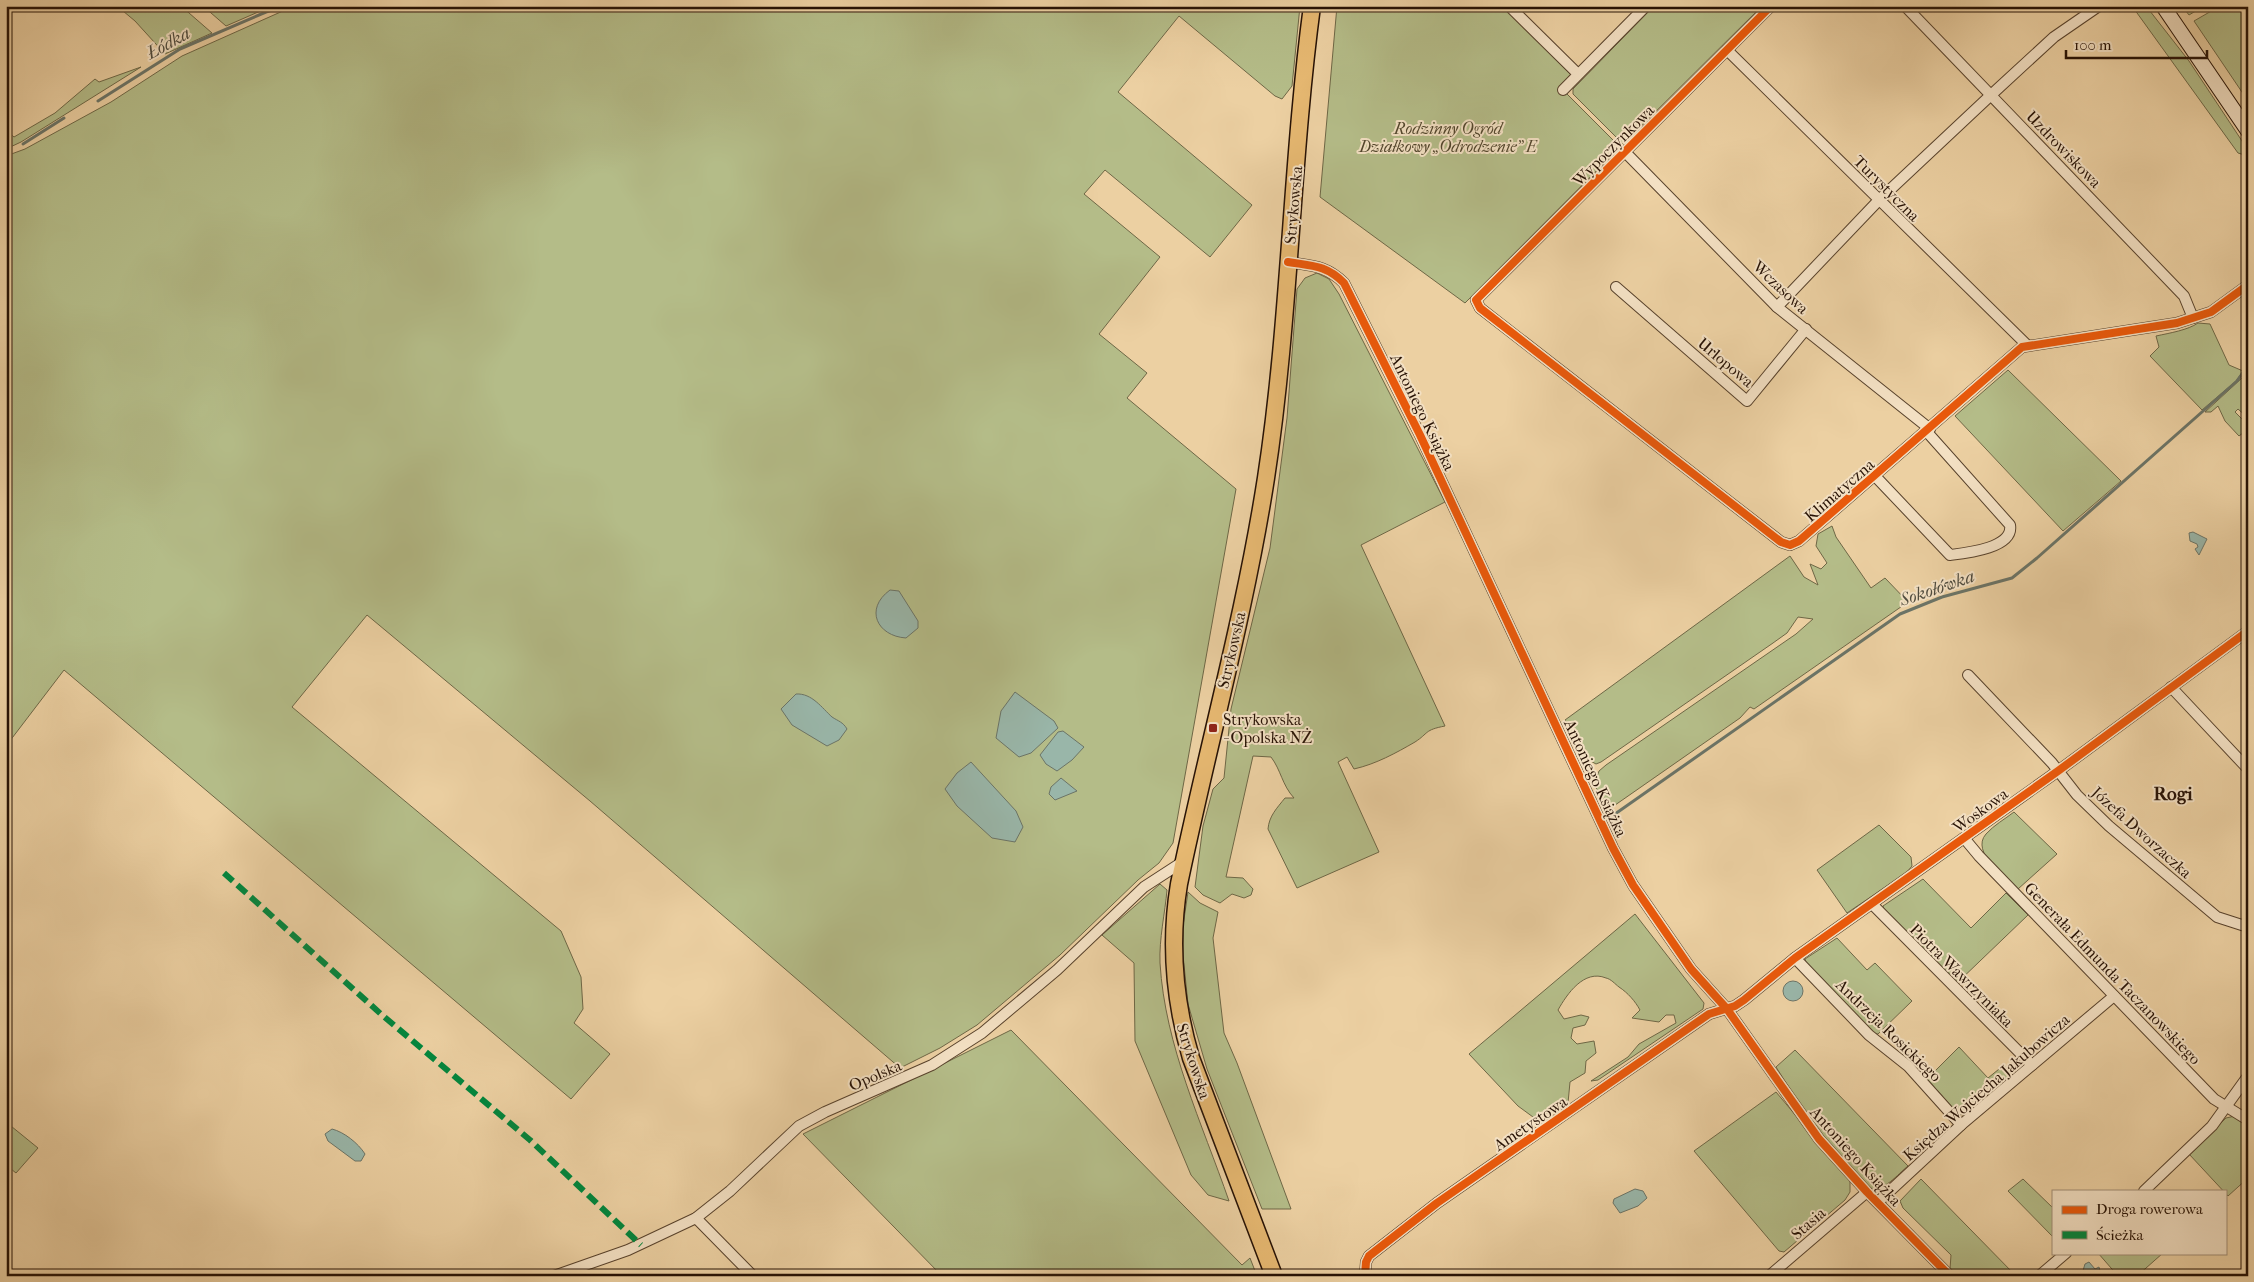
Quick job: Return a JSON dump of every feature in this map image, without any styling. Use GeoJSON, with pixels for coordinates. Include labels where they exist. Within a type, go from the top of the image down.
{"type":"FeatureCollection","features":[{"type":"Feature","properties":{"kind":"main road","name":"Strykowska"},"geometry":{"type":"LineString","coordinates":[[1274,1276],[1197,1076],[1181,1021],[1175,985],[1173,932],[1184,861],[1259,518],[1276,400],[1312,6]]}},
{"type":"Feature","properties":{"kind":"street"},"geometry":{"type":"LineString","coordinates":[[1509,6],[1578,74]]}},
{"type":"Feature","properties":{"kind":"street"},"geometry":{"type":"LineString","coordinates":[[1563,90],[1646,6]]}},
{"type":"Feature","properties":{"kind":"street","name":"Wypoczynkowa"},"geometry":{"type":"LineString","coordinates":[[1477,303],[1478,297],[1771,6]]}},
{"type":"Feature","properties":{"kind":"street","name":"Uzdrowiskowa"},"geometry":{"type":"LineString","coordinates":[[1905,6],[2184,296],[2193,318]]}},
{"type":"Feature","properties":{"kind":"street"},"geometry":{"type":"LineString","coordinates":[[1777,307],[1878,201],[1991,95],[2054,37],[2099,6]]}},
{"type":"Feature","properties":{"kind":"street"},"geometry":{"type":"LineString","coordinates":[[2163,6],[2248,131]]}},
{"type":"Feature","properties":{"kind":"street","name":"Turystyczna"},"geometry":{"type":"LineString","coordinates":[[1727,50],[1878,201],[2027,345]]}},
{"type":"Feature","properties":{"kind":"street","name":"Wczasowa"},"geometry":{"type":"LineString","coordinates":[[1625,152],[1777,307],[1929,431],[2010,525],[2008,535],[2000,544],[1950,556],[1875,476]]}},
{"type":"Feature","properties":{"kind":"street","name":"Antoniego Książka"},"geometry":{"type":"LineString","coordinates":[[1288,262],[1320,267],[1333,272],[1344,283],[1425,444],[1613,848],[1633,885],[1691,968],[1727,1009],[1811,1129],[1867,1192],[1950,1276]]}},
{"type":"Feature","properties":{"kind":"street"},"geometry":{"type":"LineString","coordinates":[[2027,345],[2163,326],[2193,318],[2218,308],[2248,285]]}},
{"type":"Feature","properties":{"kind":"street","name":"Urlopowa"},"geometry":{"type":"LineString","coordinates":[[1616,287],[1747,401],[1806,329]]}},
{"type":"Feature","properties":{"kind":"street","name":"Klimatyczna"},"geometry":{"type":"LineString","coordinates":[[1477,303],[1480,308],[1539,355],[1784,543],[1790,545],[1800,541],[2027,345]]}},
{"type":"Feature","properties":{"kind":"street","name":"Woskowa"},"geometry":{"type":"LineString","coordinates":[[1727,1009],[1752,994],[1795,958],[1873,905],[2248,632]]}},
{"type":"Feature","properties":{"kind":"street","name":"Józefa Dworzaczka"},"geometry":{"type":"LineString","coordinates":[[1968,675],[2058,771],[2082,800],[2109,826],[2217,917],[2248,927]]}},
{"type":"Feature","properties":{"kind":"street"},"geometry":{"type":"LineString","coordinates":[[2171,687],[2248,769]]}},
{"type":"Feature","properties":{"kind":"street","name":"Generała Edmunda Taczanowskiego"},"geometry":{"type":"LineString","coordinates":[[1964,838],[1979,856],[2214,1099],[2248,1120]]}},
{"type":"Feature","properties":{"kind":"street","name":"Opolska"},"geometry":{"type":"LineString","coordinates":[[554,1276],[628,1250],[696,1218],[730,1191],[799,1126],[825,1112],[932,1065],[982,1033],[1057,970],[1144,887],[1184,861]]}},
{"type":"Feature","properties":{"kind":"street","name":"Piotra Wawrzyniaka"},"geometry":{"type":"LineString","coordinates":[[1873,905],[1936,971],[2032,1065]]}},
{"type":"Feature","properties":{"kind":"street","name":"Andrzeja Rosickiego"},"geometry":{"type":"LineString","coordinates":[[1795,958],[1869,1034],[1908,1066],[1961,1125]]}},
{"type":"Feature","properties":{"kind":"street","name":"Księdza Wojciecha Jakubowicza"},"geometry":{"type":"LineString","coordinates":[[1878,1202],[1961,1125],[2114,996]]}},
{"type":"Feature","properties":{"kind":"street","name":"Ametystowa"},"geometry":{"type":"LineString","coordinates":[[1365,1276],[1366,1262],[1369,1256],[1437,1203],[1709,1014],[1727,1009]]}},
{"type":"Feature","properties":{"kind":"street"},"geometry":{"type":"LineString","coordinates":[[2145,1190],[2202,1136],[2228,1107],[2248,1076]]}},
{"type":"Feature","properties":{"kind":"street","name":"Stasia"},"geometry":{"type":"LineString","coordinates":[[1769,1276],[1867,1192]]}},
{"type":"Feature","properties":{"kind":"street"},"geometry":{"type":"LineString","coordinates":[[696,1218],[753,1276]]}},
{"type":"Feature","properties":{"kind":"street"},"geometry":{"type":"LineString","coordinates":[[2040,1276],[2065,1254]]}},
{"type":"Feature","properties":{"kind":"green space"},"geometry":{"type":"Polygon","coordinates":[[[117,6],[181,6],[212,33],[165,54],[135,21],[117,6]]]}},
{"type":"Feature","properties":{"kind":"green space"},"geometry":{"type":"Polygon","coordinates":[[[203,6],[272,6],[226,26],[203,6]]]}},
{"type":"Feature","properties":{"kind":"green space"},"geometry":{"type":"Polygon","coordinates":[[[294,6],[1300,6],[1292,86],[1282,99],[1275,96],[1179,16],[1118,92],[1252,205],[1210,257],[1105,170],[1084,194],[1160,257],[1099,334],[1147,373],[1127,398],[1236,489],[1173,843],[1159,863],[1138,880],[1060,955],[977,1025],[940,1048],[900,1068],[590,801],[367,615],[292,707],[561,931],[581,977],[583,1009],[574,1023],[610,1054],[571,1099],[64,670],[6,746],[6,156],[25,149],[111,102],[182,56],[294,6]]]}},
{"type":"Feature","properties":{"kind":"green space","name":"Rodzinny Ogród Działkowy „Odrodzenie” E"},"geometry":{"type":"Polygon","coordinates":[[[1337,6],[1502,6],[1571,75],[1560,87],[1620,147],[1465,303],[1320,197],[1337,6]]]}},
{"type":"Feature","properties":{"kind":"green space"},"geometry":{"type":"Polygon","coordinates":[[[1654,6],[1762,6],[1623,144],[1573,94],[1573,89],[1654,6]]]}},
{"type":"Feature","properties":{"kind":"green space"},"geometry":{"type":"Polygon","coordinates":[[[2132,6],[2146,6],[2189,61],[2248,150],[2248,156],[2238,153],[2132,6]]]}},
{"type":"Feature","properties":{"kind":"green space"},"geometry":{"type":"Polygon","coordinates":[[[2182,6],[2204,6],[2189,15],[2182,6]]]}},
{"type":"Feature","properties":{"kind":"green space"},"geometry":{"type":"Polygon","coordinates":[[[2220,6],[2248,6],[2248,101],[2194,21],[2220,6]]]}},
{"type":"Feature","properties":{"kind":"green space"},"geometry":{"type":"Polygon","coordinates":[[[141,67],[21,142],[6,149],[6,130],[14,137],[55,113],[95,79],[99,82],[141,67]]]}},
{"type":"Feature","properties":{"kind":"green space"},"geometry":{"type":"Polygon","coordinates":[[[1317,273],[1329,279],[1339,294],[1445,502],[1361,545],[1445,726],[1430,730],[1408,746],[1370,764],[1354,769],[1347,757],[1338,762],[1379,852],[1297,888],[1268,829],[1272,816],[1285,798],[1294,798],[1271,757],[1253,756],[1226,877],[1243,878],[1253,889],[1251,895],[1244,898],[1232,894],[1220,903],[1203,895],[1195,887],[1203,826],[1213,789],[1224,778],[1231,709],[1270,548],[1287,418],[1297,289],[1305,278],[1317,273]]]}},
{"type":"Feature","properties":{"kind":"green space"},"geometry":{"type":"Polygon","coordinates":[[[2198,323],[2210,324],[2229,365],[2243,371],[2236,381],[2202,410],[2150,356],[2159,347],[2156,336],[2184,329],[2198,323]]]}},
{"type":"Feature","properties":{"kind":"green space"},"geometry":{"type":"Polygon","coordinates":[[[2008,370],[2121,481],[2063,531],[1955,416],[2008,370]]]}},
{"type":"Feature","properties":{"kind":"green space"},"geometry":{"type":"Polygon","coordinates":[[[2248,370],[2248,418],[2238,409],[2235,412],[2248,425],[2248,429],[2239,436],[2225,421],[2218,406],[2211,412],[2205,412],[2242,378],[2248,370]]]}},
{"type":"Feature","properties":{"kind":"green space"},"geometry":{"type":"Polygon","coordinates":[[[1832,526],[1836,537],[1871,588],[1885,578],[1908,602],[1754,709],[1750,707],[1740,718],[1608,810],[1594,784],[1599,771],[1796,634],[1813,619],[1798,617],[1787,633],[1601,762],[1596,764],[1580,755],[1565,720],[1790,556],[1804,577],[1818,585],[1810,564],[1821,569],[1827,563],[1816,546],[1818,534],[1832,526]]]}},
{"type":"Feature","properties":{"kind":"green space"},"geometry":{"type":"Polygon","coordinates":[[[2014,812],[2057,854],[2018,889],[1991,864],[1986,857],[1982,841],[1986,834],[2014,812]]]}},
{"type":"Feature","properties":{"kind":"green space"},"geometry":{"type":"Polygon","coordinates":[[[1879,825],[1911,857],[1912,866],[1906,873],[1847,913],[1817,870],[1879,825]]]}},
{"type":"Feature","properties":{"kind":"green space"},"geometry":{"type":"Polygon","coordinates":[[[1923,879],[1971,928],[2006,893],[2028,915],[1956,984],[1884,910],[1883,906],[1923,879]]]}},
{"type":"Feature","properties":{"kind":"green space"},"geometry":{"type":"Polygon","coordinates":[[[1160,884],[1167,890],[1161,935],[1160,963],[1163,994],[1169,1024],[1186,1084],[1229,1201],[1208,1195],[1191,1175],[1135,1041],[1134,963],[1102,935],[1160,884]]]}},
{"type":"Feature","properties":{"kind":"green space"},"geometry":{"type":"Polygon","coordinates":[[[1188,892],[1200,903],[1218,912],[1213,938],[1224,1033],[1291,1209],[1262,1209],[1207,1069],[1188,1004],[1183,955],[1183,926],[1188,892]]]}},
{"type":"Feature","properties":{"kind":"green space"},"geometry":{"type":"Polygon","coordinates":[[[1635,914],[1704,1003],[1703,1009],[1598,1080],[1591,1081],[1628,1057],[1639,1044],[1676,1023],[1674,1015],[1666,1015],[1659,1022],[1632,1018],[1640,1010],[1634,1000],[1613,982],[1598,976],[1584,980],[1571,990],[1558,1010],[1564,1019],[1581,1015],[1589,1017],[1585,1025],[1573,1028],[1571,1038],[1577,1044],[1594,1041],[1596,1053],[1586,1061],[1585,1073],[1570,1082],[1568,1103],[1556,1111],[1533,1117],[1518,1106],[1469,1054],[1635,914]]]}},
{"type":"Feature","properties":{"kind":"green space"},"geometry":{"type":"Polygon","coordinates":[[[1837,938],[1867,970],[1875,963],[1912,1001],[1878,1034],[1874,1034],[1806,963],[1805,959],[1837,938]]]}},
{"type":"Feature","properties":{"kind":"green space"},"geometry":{"type":"Polygon","coordinates":[[[1011,1030],[1242,1265],[1250,1258],[1257,1276],[942,1276],[803,1134],[1011,1030]]]}},
{"type":"Feature","properties":{"kind":"green space"},"geometry":{"type":"Polygon","coordinates":[[[1959,1047],[1988,1078],[2004,1065],[2012,1074],[2011,1077],[1963,1115],[1958,1114],[1927,1079],[1959,1047]]]}},
{"type":"Feature","properties":{"kind":"green space"},"geometry":{"type":"Polygon","coordinates":[[[1795,1050],[1908,1166],[1890,1182],[1880,1188],[1869,1189],[1814,1127],[1776,1067],[1795,1050]]]}},
{"type":"Feature","properties":{"kind":"green space"},"geometry":{"type":"Polygon","coordinates":[[[1776,1092],[1850,1180],[1850,1192],[1845,1200],[1784,1252],[1779,1251],[1694,1151],[1776,1092]]]}},
{"type":"Feature","properties":{"kind":"green space"},"geometry":{"type":"Polygon","coordinates":[[[2235,1116],[2248,1127],[2248,1178],[2228,1196],[2226,1190],[2222,1190],[2189,1154],[2226,1118],[2235,1116]]]}},
{"type":"Feature","properties":{"kind":"green space"},"geometry":{"type":"Polygon","coordinates":[[[6,1122],[38,1148],[16,1173],[6,1165],[6,1122]]]}},
{"type":"Feature","properties":{"kind":"green space"},"geometry":{"type":"Polygon","coordinates":[[[1921,1179],[2016,1276],[1957,1276],[1950,1269],[1951,1255],[1903,1208],[1900,1201],[1921,1179]]]}},
{"type":"Feature","properties":{"kind":"green space"},"geometry":{"type":"Polygon","coordinates":[[[2023,1179],[2052,1207],[2052,1236],[2008,1191],[2023,1179]]]}},
{"type":"Feature","properties":{"kind":"green space"},"geometry":{"type":"Polygon","coordinates":[[[2099,1254],[2162,1254],[2137,1276],[2118,1276],[2099,1254]]]}},
{"type":"Feature","properties":{"kind":"shaded area"},"geometry":{"type":"Polygon","coordinates":[[[2193,532],[2207,539],[2199,555],[2195,549],[2198,547],[2197,544],[2190,541],[2189,533],[2193,532]]]}},
{"type":"Feature","properties":{"kind":"shaded area"},"geometry":{"type":"Polygon","coordinates":[[[890,590],[899,591],[918,621],[918,628],[906,638],[888,632],[881,627],[877,620],[877,605],[890,590]]]}},
{"type":"Feature","properties":{"kind":"shaded area"},"geometry":{"type":"Polygon","coordinates":[[[1015,692],[1054,721],[1058,728],[1031,753],[1019,757],[996,738],[1001,711],[1015,692]]]}},
{"type":"Feature","properties":{"kind":"shaded area"},"geometry":{"type":"Polygon","coordinates":[[[796,694],[812,698],[832,717],[844,725],[847,729],[839,740],[827,746],[792,725],[781,709],[796,694]]]}},
{"type":"Feature","properties":{"kind":"shaded area"},"geometry":{"type":"Polygon","coordinates":[[[1063,731],[1084,747],[1072,760],[1057,771],[1046,764],[1040,755],[1058,732],[1063,731]]]}},
{"type":"Feature","properties":{"kind":"shaded area"},"geometry":{"type":"Polygon","coordinates":[[[971,762],[1016,811],[1023,827],[1015,842],[992,838],[957,806],[945,789],[957,773],[971,762]]]}},
{"type":"Feature","properties":{"kind":"shaded area"},"geometry":{"type":"Polygon","coordinates":[[[1061,778],[1077,791],[1055,800],[1049,794],[1051,787],[1061,778]]]}},
{"type":"Feature","properties":{"kind":"shaded area"},"geometry":{"type":"Polygon","coordinates":[[[1789,981],[1797,981],[1803,987],[1803,995],[1797,1001],[1789,1001],[1783,995],[1783,987],[1789,981]]]}},
{"type":"Feature","properties":{"kind":"shaded area"},"geometry":{"type":"Polygon","coordinates":[[[332,1129],[346,1135],[359,1146],[365,1154],[361,1161],[355,1161],[328,1141],[325,1134],[332,1129]]]}},
{"type":"Feature","properties":{"kind":"shaded area"},"geometry":{"type":"Polygon","coordinates":[[[1635,1189],[1643,1191],[1647,1198],[1638,1206],[1620,1213],[1613,1203],[1614,1199],[1635,1189]]]}},
{"type":"Feature","properties":{"kind":"shaded area"},"geometry":{"type":"Polygon","coordinates":[[[2089,1262],[2095,1269],[2099,1267],[2101,1275],[2088,1276],[2086,1271],[2082,1274],[2085,1264],[2089,1262]]]}},
{"type":"Feature","properties":{"kind":"waterway","name":"Łódka"},"geometry":{"type":"LineString","coordinates":[[98,101],[180,49],[283,6]]}},
{"type":"Feature","properties":{"kind":"waterway","name":"Łódka"},"geometry":{"type":"LineString","coordinates":[[23,144],[64,118]]}},
{"type":"Feature","properties":{"kind":"waterway","name":"Sokołówka"},"geometry":{"type":"LineString","coordinates":[[1615,814],[1900,614],[1942,597],[2012,578],[2237,381],[2248,366]]}},
{"type":"Feature","properties":{"kind":"marked path"},"geometry":{"type":"LineString","coordinates":[[224,873],[382,1015],[530,1140],[641,1245]]}},
{"type":"Feature","properties":{"kind":"cycle path"},"geometry":{"type":"LineString","coordinates":[[1771,6],[1476,300],[1480,308],[1781,542],[1790,545],[1799,541],[2022,347],[2177,323],[2211,312],[2248,285]]}},
{"type":"Feature","properties":{"kind":"cycle path"},"geometry":{"type":"LineString","coordinates":[[1288,262],[1325,270],[1344,283],[1420,435],[1613,848],[1633,885],[1691,969],[1727,1009],[1819,1139],[1867,1192],[1950,1276]]}},
{"type":"Feature","properties":{"kind":"cycle path"},"geometry":{"type":"LineString","coordinates":[[1365,1276],[1366,1262],[1369,1256],[1437,1203],[1709,1014],[1735,1006],[1744,1000],[1795,958],[2058,771],[2248,631]]}},
{"type":"Feature","properties":{"kind":"place","name":"Strykowska - Opolska NŻ"},"geometry":{"type":"Point","coordinates":[1213,728]}},
{"type":"Feature","properties":{"kind":"district","name":"Rogi"},"geometry":{"type":"Point","coordinates":[2173,793]}}]}
